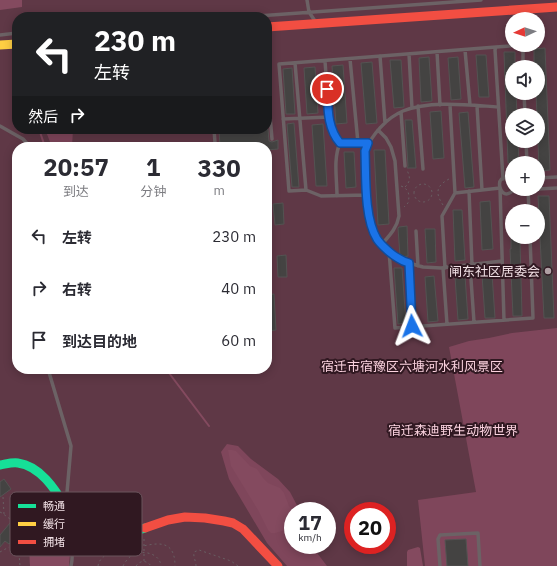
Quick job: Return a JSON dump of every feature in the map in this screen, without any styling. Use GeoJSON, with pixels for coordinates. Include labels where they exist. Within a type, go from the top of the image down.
{"type":"FeatureCollection","features":[{"type":"Feature","properties":{"kind":"street"},"geometry":{"type":"LineString","coordinates":[[272,27],[557,7]]}},
{"type":"Feature","properties":{"kind":"street"},"geometry":{"type":"LineString","coordinates":[[0,45],[12,44]]}},
{"type":"Feature","properties":{"kind":"street"},"geometry":{"type":"LineString","coordinates":[[0,465],[18,463],[27,465],[39,473],[55,492]]}},
{"type":"Feature","properties":{"kind":"street"},"geometry":{"type":"LineString","coordinates":[[143,529],[168,520],[188,517],[226,521],[241,527],[278,566]]}},
{"type":"Feature","properties":{"kind":"lane"},"geometry":{"type":"LineString","coordinates":[[307,0],[309,12],[317,24]]}},
{"type":"Feature","properties":{"kind":"lane"},"geometry":{"type":"LineString","coordinates":[[272,15],[481,0]]}},
{"type":"Feature","properties":{"kind":"lane"},"geometry":{"type":"LineString","coordinates":[[0,35],[12,34]]}},
{"type":"Feature","properties":{"kind":"lane"},"geometry":{"type":"LineString","coordinates":[[367,195],[321,196],[306,190],[289,191],[279,64],[523,45],[523,60]]}},
{"type":"Feature","properties":{"kind":"lane"},"geometry":{"type":"LineString","coordinates":[[496,47],[503,179],[499,183],[504,320]]}},
{"type":"Feature","properties":{"kind":"lane"},"geometry":{"type":"LineString","coordinates":[[465,50],[470,105]]}},
{"type":"Feature","properties":{"kind":"lane"},"geometry":{"type":"LineString","coordinates":[[437,52],[440,105]]}},
{"type":"Feature","properties":{"kind":"lane"},"geometry":{"type":"LineString","coordinates":[[409,54],[412,108]]}},
{"type":"Feature","properties":{"kind":"lane"},"geometry":{"type":"LineString","coordinates":[[380,56],[385,123]]}},
{"type":"Feature","properties":{"kind":"lane"},"geometry":{"type":"LineString","coordinates":[[350,59],[358,143]]}},
{"type":"Feature","properties":{"kind":"lane"},"geometry":{"type":"LineString","coordinates":[[325,61],[329,117],[333,134],[340,143]]}},
{"type":"Feature","properties":{"kind":"lane"},"geometry":{"type":"LineString","coordinates":[[296,63],[306,190]]}},
{"type":"Feature","properties":{"kind":"lane"},"geometry":{"type":"LineString","coordinates":[[447,324],[442,216],[455,193],[450,105]]}},
{"type":"Feature","properties":{"kind":"lane"},"geometry":{"type":"LineString","coordinates":[[498,107],[470,105],[418,106],[401,112],[385,123],[368,143],[365,151],[367,195],[372,228],[378,241],[397,258],[418,266],[444,268],[502,261]]}},
{"type":"Feature","properties":{"kind":"lane"},"geometry":{"type":"LineString","coordinates":[[418,106],[423,169]]}},
{"type":"Feature","properties":{"kind":"lane"},"geometry":{"type":"LineString","coordinates":[[477,106],[482,190]]}},
{"type":"Feature","properties":{"kind":"lane"},"geometry":{"type":"LineString","coordinates":[[401,112],[405,166]]}},
{"type":"Feature","properties":{"kind":"lane"},"geometry":{"type":"LineString","coordinates":[[283,119],[329,117]]}},
{"type":"Feature","properties":{"kind":"lane"},"geometry":{"type":"LineString","coordinates":[[0,126],[12,133]]}},
{"type":"Feature","properties":{"kind":"lane"},"geometry":{"type":"LineString","coordinates":[[378,130],[392,147],[395,161],[398,210],[398,223],[382,244]]}},
{"type":"Feature","properties":{"kind":"lane"},"geometry":{"type":"LineString","coordinates":[[13,134],[25,142]]}},
{"type":"Feature","properties":{"kind":"lane"},"geometry":{"type":"LineString","coordinates":[[272,134],[272,139]]}},
{"type":"Feature","properties":{"kind":"lane"},"geometry":{"type":"LineString","coordinates":[[340,143],[368,143]]}},
{"type":"Feature","properties":{"kind":"lane"},"geometry":{"type":"LineString","coordinates":[[337,196],[336,159],[337,149],[340,143]]}},
{"type":"Feature","properties":{"kind":"lane"},"geometry":{"type":"LineString","coordinates":[[545,178],[557,177]]}},
{"type":"Feature","properties":{"kind":"lane"},"geometry":{"type":"LineString","coordinates":[[455,193],[500,188]]}},
{"type":"Feature","properties":{"kind":"lane"},"geometry":{"type":"LineString","coordinates":[[500,188],[501,191],[505,193]]}},
{"type":"Feature","properties":{"kind":"lane"},"geometry":{"type":"LineString","coordinates":[[545,189],[557,188]]}},
{"type":"Feature","properties":{"kind":"lane"},"geometry":{"type":"LineString","coordinates":[[469,191],[474,322]]}},
{"type":"Feature","properties":{"kind":"lane"},"geometry":{"type":"LineString","coordinates":[[416,231],[418,266]]}},
{"type":"Feature","properties":{"kind":"lane"},"geometry":{"type":"LineString","coordinates":[[389,251],[395,328],[533,318],[530,244]]}},
{"type":"Feature","properties":{"kind":"lane"},"geometry":{"type":"LineString","coordinates":[[409,263],[412,326]]}},
{"type":"Feature","properties":{"kind":"lane"},"geometry":{"type":"LineString","coordinates":[[50,374],[72,446],[68,492]]}},
{"type":"Feature","properties":{"kind":"lane"},"geometry":{"type":"LineString","coordinates":[[440,566],[438,539],[440,535],[478,533],[480,566]]}},
{"type":"Feature","properties":{"kind":"lane"},"geometry":{"type":"LineString","coordinates":[[71,566],[73,556]]}},
{"type":"Feature","properties":{"kind":"path"},"geometry":{"type":"LineString","coordinates":[[404,187],[409,183],[410,179],[405,166]]}},
{"type":"Feature","properties":{"kind":"path"},"geometry":{"type":"LineString","coordinates":[[446,208],[437,195],[437,190],[442,183],[454,176]]}},
{"type":"Feature","properties":{"kind":"path"},"geometry":{"type":"LineString","coordinates":[[396,184],[407,189],[409,194],[408,203],[398,210]]}},
{"type":"Feature","properties":{"kind":"path"},"geometry":{"type":"LineString","coordinates":[[421,185],[429,187],[432,192],[429,200],[426,202],[420,202],[416,198],[414,193],[416,187],[421,185]]}},
{"type":"Feature","properties":{"kind":"path"},"geometry":{"type":"LineString","coordinates":[[3,497],[4,515]]}},
{"type":"Feature","properties":{"kind":"path"},"geometry":{"type":"LineString","coordinates":[[0,512],[10,519]]}},
{"type":"Feature","properties":{"kind":"path"},"geometry":{"type":"LineString","coordinates":[[143,529],[144,561]]}},
{"type":"Feature","properties":{"kind":"path"},"geometry":{"type":"LineString","coordinates":[[144,546],[160,543],[167,545],[174,556],[175,566]]}},
{"type":"Feature","properties":{"kind":"path"},"geometry":{"type":"LineString","coordinates":[[0,552],[10,547]]}},
{"type":"Feature","properties":{"kind":"path"},"geometry":{"type":"LineString","coordinates":[[196,566],[194,552],[199,550],[231,561],[236,566]]}},
{"type":"Feature","properties":{"kind":"path"},"geometry":{"type":"LineString","coordinates":[[144,553],[155,555],[160,561],[161,566]]}},
{"type":"Feature","properties":{"kind":"path"},"geometry":{"type":"LineString","coordinates":[[19,556],[20,566]]}},
{"type":"Feature","properties":{"kind":"path"},"geometry":{"type":"LineString","coordinates":[[98,566],[101,558],[104,556]]}},
{"type":"Feature","properties":{"kind":"path"},"geometry":{"type":"LineString","coordinates":[[123,566],[131,556]]}},
{"type":"Feature","properties":{"kind":"path"},"geometry":{"type":"LineString","coordinates":[[136,566],[140,562],[144,561],[148,562],[151,566]]}},
{"type":"Feature","properties":{"kind":"green space","name":"宿迁市宿豫区六塘河水利风景区"},"geometry":{"type":"Polygon","coordinates":[[[0,0],[557,0],[557,566],[0,566],[0,0]]]}},
{"type":"Feature","properties":{"kind":"shaded area"},"geometry":{"type":"Polygon","coordinates":[[[0,0],[22,0],[22,7],[0,10],[0,0]]]}},
{"type":"Feature","properties":{"kind":"shaded area"},"geometry":{"type":"Polygon","coordinates":[[[47,134],[73,134],[72,142],[50,142],[47,134]]]}},
{"type":"Feature","properties":{"kind":"shaded area"},"geometry":{"type":"Polygon","coordinates":[[[557,328],[557,566],[425,566],[418,500],[476,492],[449,347],[469,341],[512,333],[557,328]]]}},
{"type":"Feature","properties":{"kind":"shaded area"},"geometry":{"type":"Polygon","coordinates":[[[227,444],[238,446],[251,459],[278,479],[290,492],[295,502],[284,502],[284,554],[318,554],[327,566],[287,566],[267,543],[229,479],[221,452],[227,444]]]}},
{"type":"Feature","properties":{"kind":"shaded area"},"geometry":{"type":"Polygon","coordinates":[[[228,450],[236,451],[250,466],[257,469],[268,483],[280,488],[287,502],[284,502],[284,530],[271,533],[268,530],[258,510],[231,466],[228,450]]]}},
{"type":"Feature","properties":{"kind":"shaded area"},"geometry":{"type":"Polygon","coordinates":[[[418,547],[420,548],[423,566],[407,566],[408,550],[418,547]]]}},
{"type":"Feature","properties":{"kind":"shaded area"},"geometry":{"type":"Polygon","coordinates":[[[70,556],[69,566],[30,566],[30,557],[70,556]]]}},
{"type":"Feature","properties":{"kind":"building"},"geometry":{"type":"Polygon","coordinates":[[[545,48],[550,170],[545,170],[545,156],[538,156],[538,148],[545,148],[545,108],[537,108],[536,100],[545,100],[545,60],[534,60],[534,52],[545,52],[545,48]]]}},
{"type":"Feature","properties":{"kind":"building"},"geometry":{"type":"Polygon","coordinates":[[[504,52],[515,52],[515,60],[505,60],[505,80],[504,52]]]}},
{"type":"Feature","properties":{"kind":"building"},"geometry":{"type":"Polygon","coordinates":[[[476,55],[486,55],[489,97],[479,97],[476,55]]]}},
{"type":"Feature","properties":{"kind":"building"},"geometry":{"type":"Polygon","coordinates":[[[429,57],[432,101],[421,102],[419,58],[429,57]]]}},
{"type":"Feature","properties":{"kind":"building"},"geometry":{"type":"Polygon","coordinates":[[[458,57],[461,99],[451,100],[448,58],[458,57]]]}},
{"type":"Feature","properties":{"kind":"building"},"geometry":{"type":"Polygon","coordinates":[[[390,60],[401,60],[404,107],[394,108],[390,60]]]}},
{"type":"Feature","properties":{"kind":"building"},"geometry":{"type":"Polygon","coordinates":[[[372,62],[377,123],[366,124],[361,63],[372,62]]]}},
{"type":"Feature","properties":{"kind":"building"},"geometry":{"type":"Polygon","coordinates":[[[343,65],[347,123],[336,124],[332,66],[343,65]]]}},
{"type":"Feature","properties":{"kind":"building"},"geometry":{"type":"Polygon","coordinates":[[[315,67],[318,113],[307,114],[304,68],[315,67]]]}},
{"type":"Feature","properties":{"kind":"building"},"geometry":{"type":"Polygon","coordinates":[[[292,68],[295,114],[286,114],[283,69],[292,68]]]}},
{"type":"Feature","properties":{"kind":"building"},"geometry":{"type":"Polygon","coordinates":[[[506,100],[516,100],[517,108],[506,108],[506,100]]]}},
{"type":"Feature","properties":{"kind":"building"},"geometry":{"type":"Polygon","coordinates":[[[441,111],[444,158],[433,159],[430,112],[441,111]]]}},
{"type":"Feature","properties":{"kind":"building"},"geometry":{"type":"Polygon","coordinates":[[[468,112],[474,187],[465,188],[459,113],[468,112]]]}},
{"type":"Feature","properties":{"kind":"building"},"geometry":{"type":"Polygon","coordinates":[[[405,120],[412,120],[416,168],[407,168],[405,120]]]}},
{"type":"Feature","properties":{"kind":"building"},"geometry":{"type":"Polygon","coordinates":[[[294,123],[299,187],[292,187],[287,124],[294,123]]]}},
{"type":"Feature","properties":{"kind":"building"},"geometry":{"type":"Polygon","coordinates":[[[323,124],[327,186],[316,186],[312,125],[323,124]]]}},
{"type":"Feature","properties":{"kind":"building"},"geometry":{"type":"Polygon","coordinates":[[[219,134],[268,134],[269,141],[272,142],[220,142],[219,134]]]}},
{"type":"Feature","properties":{"kind":"building"},"geometry":{"type":"Polygon","coordinates":[[[278,140],[278,149],[272,150],[272,142],[278,140]]]}},
{"type":"Feature","properties":{"kind":"building"},"geometry":{"type":"Polygon","coordinates":[[[507,148],[518,148],[519,156],[508,156],[507,148]]]}},
{"type":"Feature","properties":{"kind":"building"},"geometry":{"type":"Polygon","coordinates":[[[374,150],[385,150],[389,224],[378,225],[374,150]]]}},
{"type":"Feature","properties":{"kind":"building"},"geometry":{"type":"Polygon","coordinates":[[[344,152],[354,152],[356,187],[346,188],[344,152]]]}},
{"type":"Feature","properties":{"kind":"building"},"geometry":{"type":"Polygon","coordinates":[[[538,196],[549,196],[554,318],[544,318],[540,244],[545,244],[545,204],[538,204],[538,196]]]}},
{"type":"Feature","properties":{"kind":"building"},"geometry":{"type":"Polygon","coordinates":[[[490,201],[493,249],[482,250],[480,202],[490,201]]]}},
{"type":"Feature","properties":{"kind":"building"},"geometry":{"type":"Polygon","coordinates":[[[283,203],[284,224],[275,225],[273,204],[283,203]]]}},
{"type":"Feature","properties":{"kind":"building"},"geometry":{"type":"Polygon","coordinates":[[[453,210],[462,210],[465,260],[455,261],[453,210]]]}},
{"type":"Feature","properties":{"kind":"building"},"geometry":{"type":"Polygon","coordinates":[[[407,226],[408,256],[402,257],[400,256],[398,228],[407,226]]]}},
{"type":"Feature","properties":{"kind":"building"},"geometry":{"type":"Polygon","coordinates":[[[425,229],[435,229],[436,262],[427,263],[425,229]]]}},
{"type":"Feature","properties":{"kind":"building"},"geometry":{"type":"Polygon","coordinates":[[[511,244],[520,244],[522,316],[513,316],[511,244]]]}},
{"type":"Feature","properties":{"kind":"building"},"geometry":{"type":"Polygon","coordinates":[[[286,255],[287,277],[278,277],[277,256],[286,255]]]}},
{"type":"Feature","properties":{"kind":"building"},"geometry":{"type":"Polygon","coordinates":[[[394,268],[402,268],[406,323],[398,324],[394,268]]]}},
{"type":"Feature","properties":{"kind":"building"},"geometry":{"type":"Polygon","coordinates":[[[492,274],[495,318],[485,318],[482,275],[492,274]]]}},
{"type":"Feature","properties":{"kind":"building"},"geometry":{"type":"Polygon","coordinates":[[[434,276],[438,321],[428,322],[425,277],[434,276]]]}},
{"type":"Feature","properties":{"kind":"building"},"geometry":{"type":"Polygon","coordinates":[[[465,276],[468,319],[458,320],[455,277],[465,276]]]}},
{"type":"Feature","properties":{"kind":"building"},"geometry":{"type":"Polygon","coordinates":[[[272,294],[274,294],[276,330],[272,330],[272,294]]]}},
{"type":"Feature","properties":{"kind":"building"},"geometry":{"type":"Polygon","coordinates":[[[4,479],[11,489],[0,497],[0,482],[4,479]]]}},
{"type":"Feature","properties":{"kind":"building"},"geometry":{"type":"Polygon","coordinates":[[[10,523],[10,543],[9,544],[5,541],[0,547],[0,535],[10,523]]]}},
{"type":"Feature","properties":{"kind":"building"},"geometry":{"type":"Polygon","coordinates":[[[466,539],[468,566],[447,566],[445,540],[466,539]]]}},
{"type":"Feature","properties":{"kind":"waterway"},"geometry":{"type":"LineString","coordinates":[[41,134],[43,142]]}},
{"type":"Feature","properties":{"kind":"waterway"},"geometry":{"type":"LineString","coordinates":[[170,374],[209,426]]}},
{"type":"Feature","properties":{"kind":"traffic: fast"},"geometry":{"type":"LineString","coordinates":[[0,465],[9,463],[26,465],[40,473],[56,492]]}},
{"type":"Feature","properties":{"kind":"traffic: slow"},"geometry":{"type":"LineString","coordinates":[[0,45],[12,44]]}},
{"type":"Feature","properties":{"kind":"traffic: jam"},"geometry":{"type":"LineString","coordinates":[[272,27],[557,7]]}},
{"type":"Feature","properties":{"kind":"traffic: jam"},"geometry":{"type":"LineString","coordinates":[[145,528],[168,520],[185,517],[205,518],[233,523],[243,529],[278,566]]}},
{"type":"Feature","properties":{"kind":"place","name":"闸东社区居委会"},"geometry":{"type":"Point","coordinates":[548,271]}},
{"type":"Feature","properties":{"kind":"route"},"geometry":{"type":"LineString","coordinates":[[327,89],[330,125],[333,134],[340,143],[368,143],[365,151],[368,203],[372,228],[378,241],[397,258],[409,263],[412,326]]}},
{"type":"Feature","properties":{"kind":"park label","name":"宿迁森迪野生动物世界"},"geometry":{"type":"Point","coordinates":[453,430]}}]}
